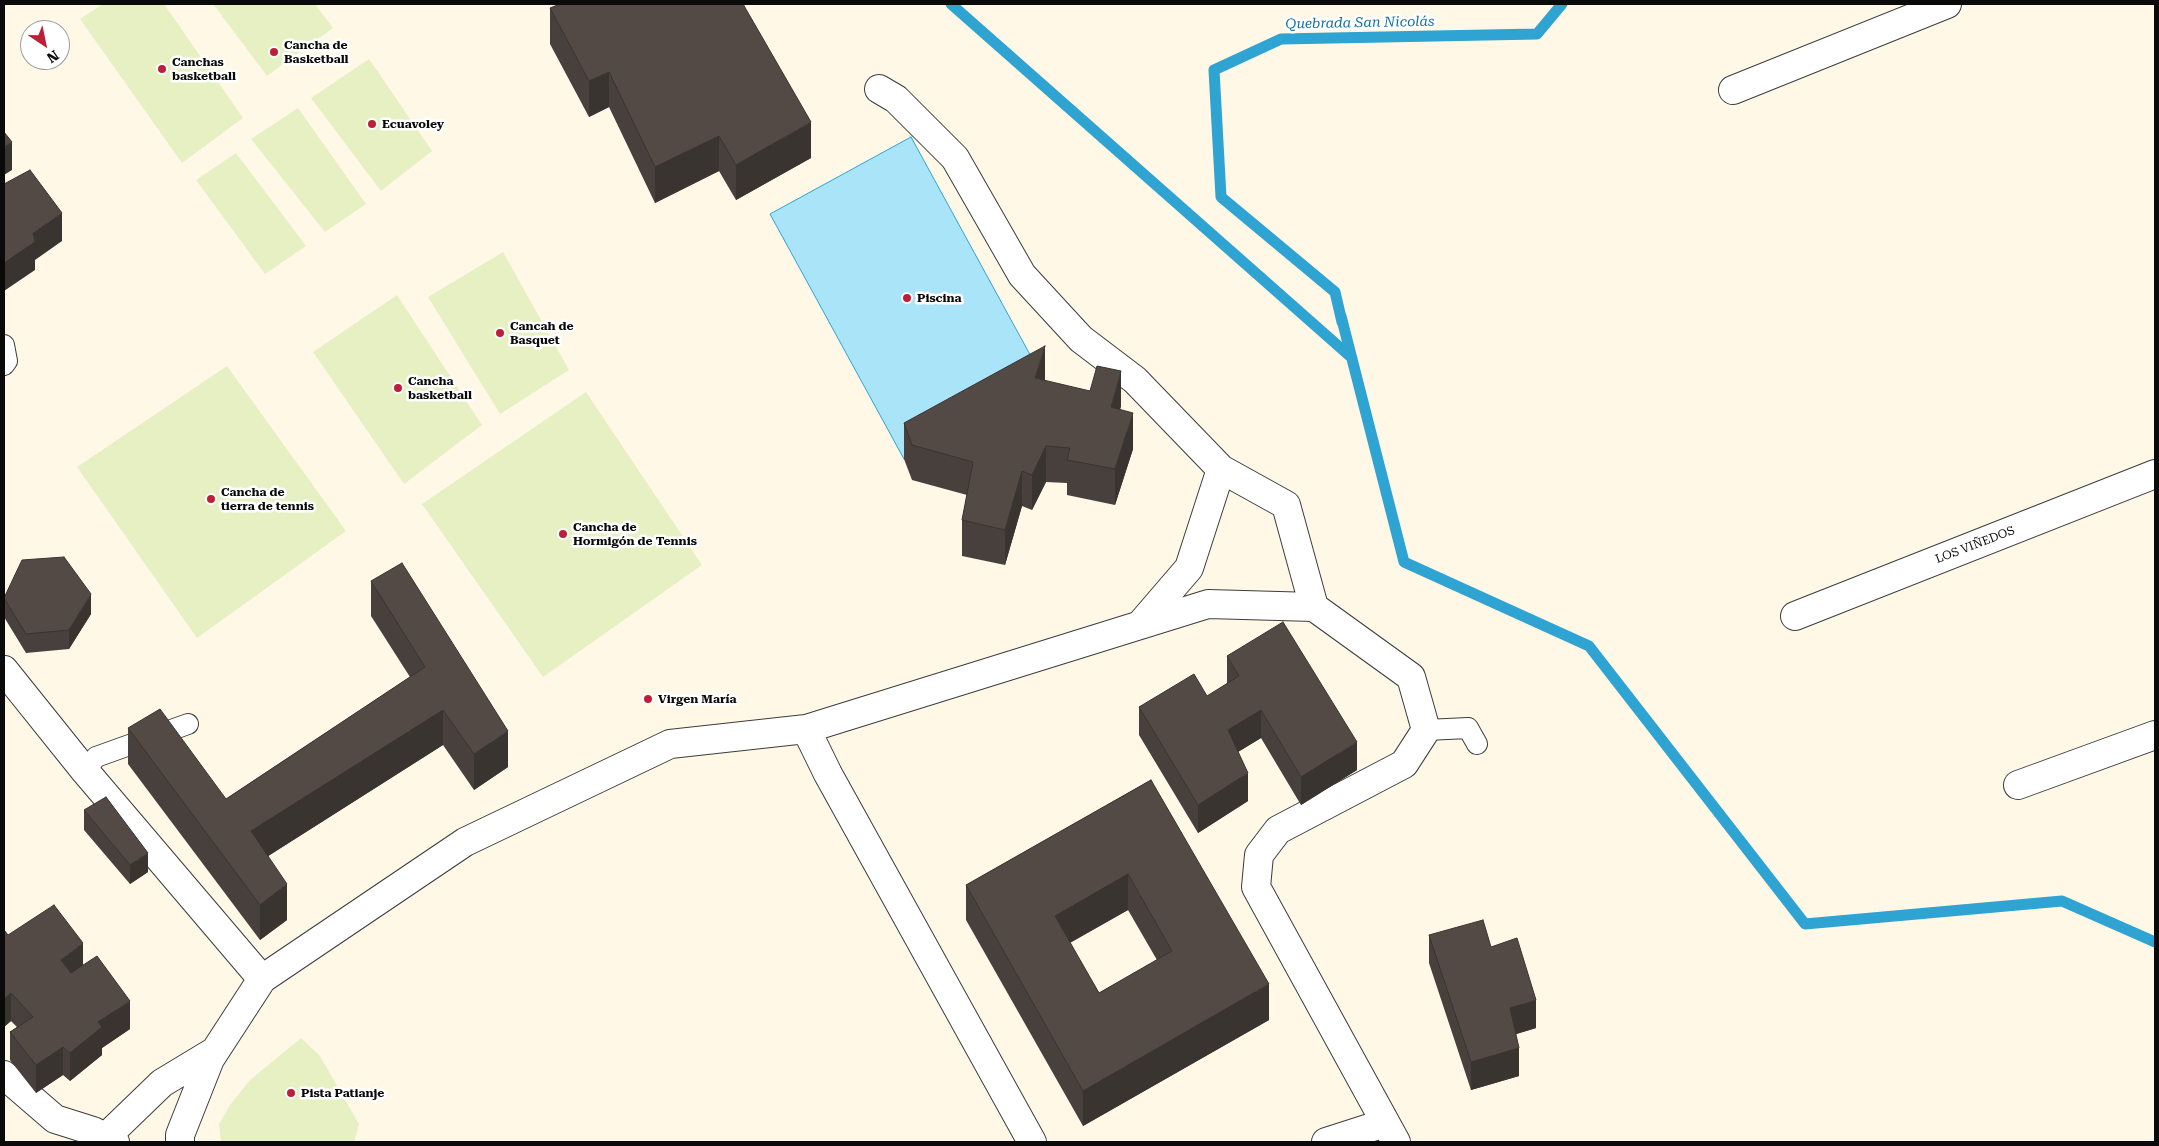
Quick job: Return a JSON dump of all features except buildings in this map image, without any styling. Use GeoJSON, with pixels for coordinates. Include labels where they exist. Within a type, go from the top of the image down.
{"type":"FeatureCollection","features":[{"type":"Feature","properties":{"kind":"street"},"geometry":{"type":"LineString","coordinates":[[1733,90],[1947,4]]}},
{"type":"Feature","properties":{"kind":"street"},"geometry":{"type":"LineString","coordinates":[[879,89],[896,99],[955,158],[1022,275],[1080,339],[1135,380],[1221,469],[1286,505],[1314,607]]}},
{"type":"Feature","properties":{"kind":"street"},"geometry":{"type":"LineString","coordinates":[[1140,626],[1189,568],[1221,469]]}},
{"type":"Feature","properties":{"kind":"street","name":"LOS VIÑEDOS"},"geometry":{"type":"LineString","coordinates":[[1795,616],[2155,474]]}},
{"type":"Feature","properties":{"kind":"street"},"geometry":{"type":"LineString","coordinates":[[180,1142],[184,1126],[216,1051],[262,979],[465,842],[670,744],[806,729],[1208,604],[1314,607],[1411,677],[1426,730],[1404,764],[1278,830],[1259,855],[1256,887],[1390,1132],[1326,1142]]}},
{"type":"Feature","properties":{"kind":"street"},"geometry":{"type":"LineString","coordinates":[[4,670],[85,771],[262,979]]}},
{"type":"Feature","properties":{"kind":"street"},"geometry":{"type":"LineString","coordinates":[[806,729],[828,774],[1032,1142]]}},
{"type":"Feature","properties":{"kind":"street"},"geometry":{"type":"LineString","coordinates":[[2018,785],[2155,735]]}},
{"type":"Feature","properties":{"kind":"street"},"geometry":{"type":"LineString","coordinates":[[4,1075],[55,1119],[100,1138],[162,1083],[216,1051]]}},
{"type":"Feature","properties":{"kind":"lane"},"geometry":{"type":"LineString","coordinates":[[4,346],[7,361],[4,365]]}},
{"type":"Feature","properties":{"kind":"lane"},"geometry":{"type":"LineString","coordinates":[[85,771],[96,757],[188,724]]}},
{"type":"Feature","properties":{"kind":"lane"},"geometry":{"type":"LineString","coordinates":[[1426,730],[1468,728],[1477,744]]}},
{"type":"Feature","properties":{"kind":"green space","name":"Canchas basketball"},"geometry":{"type":"Polygon","coordinates":[[[103,4],[164,4],[243,118],[182,163],[80,19],[103,4]]]}},
{"type":"Feature","properties":{"kind":"green space","name":"Cancha de Basketball"},"geometry":{"type":"Polygon","coordinates":[[[213,4],[315,4],[333,28],[267,76],[213,4]]]}},
{"type":"Feature","properties":{"kind":"green space","name":"Ecuavoley"},"geometry":{"type":"Polygon","coordinates":[[[369,59],[432,151],[381,191],[311,98],[369,59]]]}},
{"type":"Feature","properties":{"kind":"green space"},"geometry":{"type":"Polygon","coordinates":[[[298,108],[366,204],[325,232],[251,139],[298,108]]]}},
{"type":"Feature","properties":{"kind":"green space"},"geometry":{"type":"Polygon","coordinates":[[[236,153],[306,246],[265,274],[196,180],[236,153]]]}},
{"type":"Feature","properties":{"kind":"green space","name":"Cancah de Basquet"},"geometry":{"type":"Polygon","coordinates":[[[503,252],[569,370],[500,414],[428,297],[503,252]]]}},
{"type":"Feature","properties":{"kind":"green space","name":"Cancha basketball"},"geometry":{"type":"Polygon","coordinates":[[[397,295],[482,425],[404,484],[313,352],[397,295]]]}},
{"type":"Feature","properties":{"kind":"green space","name":"Cancha de tierra de tennis"},"geometry":{"type":"Polygon","coordinates":[[[227,366],[346,531],[197,638],[77,467],[227,366]]]}},
{"type":"Feature","properties":{"kind":"green space","name":"Cancha de Hormigón de Tennis"},"geometry":{"type":"Polygon","coordinates":[[[586,392],[702,565],[543,677],[422,504],[586,392]]]}},
{"type":"Feature","properties":{"kind":"green space","name":"Pista Patianje"},"geometry":{"type":"Polygon","coordinates":[[[301,1038],[320,1056],[359,1124],[354,1142],[221,1142],[219,1124],[230,1105],[250,1080],[301,1038]]]}},
{"type":"Feature","properties":{"kind":"water","name":"Piscina"},"geometry":{"type":"Polygon","coordinates":[[[911,137],[1045,382],[904,459],[770,214],[911,137]]]}},
{"type":"Feature","properties":{"kind":"waterway"},"geometry":{"type":"LineString","coordinates":[[951,4],[1352,358]]}},
{"type":"Feature","properties":{"kind":"waterway","name":"Quebrada San Nicolás"},"geometry":{"type":"LineString","coordinates":[[1342,322],[1335,292],[1221,197],[1214,70],[1281,39],[1537,34],[1562,4]]}},
{"type":"Feature","properties":{"kind":"waterway"},"geometry":{"type":"LineString","coordinates":[[1341,316],[1404,562],[1589,646],[1805,924],[2062,901],[2155,942]]}},
{"type":"Feature","properties":{"kind":"place","name":"Cancha de Basketball"},"geometry":{"type":"Point","coordinates":[274,52]}},
{"type":"Feature","properties":{"kind":"place","name":"Canchas basketball"},"geometry":{"type":"Point","coordinates":[162,69]}},
{"type":"Feature","properties":{"kind":"place","name":"Ecuavoley"},"geometry":{"type":"Point","coordinates":[372,124]}},
{"type":"Feature","properties":{"kind":"place","name":"Piscina"},"geometry":{"type":"Point","coordinates":[907,298]}},
{"type":"Feature","properties":{"kind":"place","name":"Cancah de Basquet"},"geometry":{"type":"Point","coordinates":[500,333]}},
{"type":"Feature","properties":{"kind":"place","name":"Cancha basketball"},"geometry":{"type":"Point","coordinates":[398,388]}},
{"type":"Feature","properties":{"kind":"place","name":"Cancha de tierra de tennis"},"geometry":{"type":"Point","coordinates":[211,499]}},
{"type":"Feature","properties":{"kind":"place","name":"Cancha de Hormigón de Tennis"},"geometry":{"type":"Point","coordinates":[563,534]}},
{"type":"Feature","properties":{"kind":"place","name":"Virgen María"},"geometry":{"type":"Point","coordinates":[648,699]}},
{"type":"Feature","properties":{"kind":"place","name":"Pista Patianje"},"geometry":{"type":"Point","coordinates":[291,1093]}}]}
